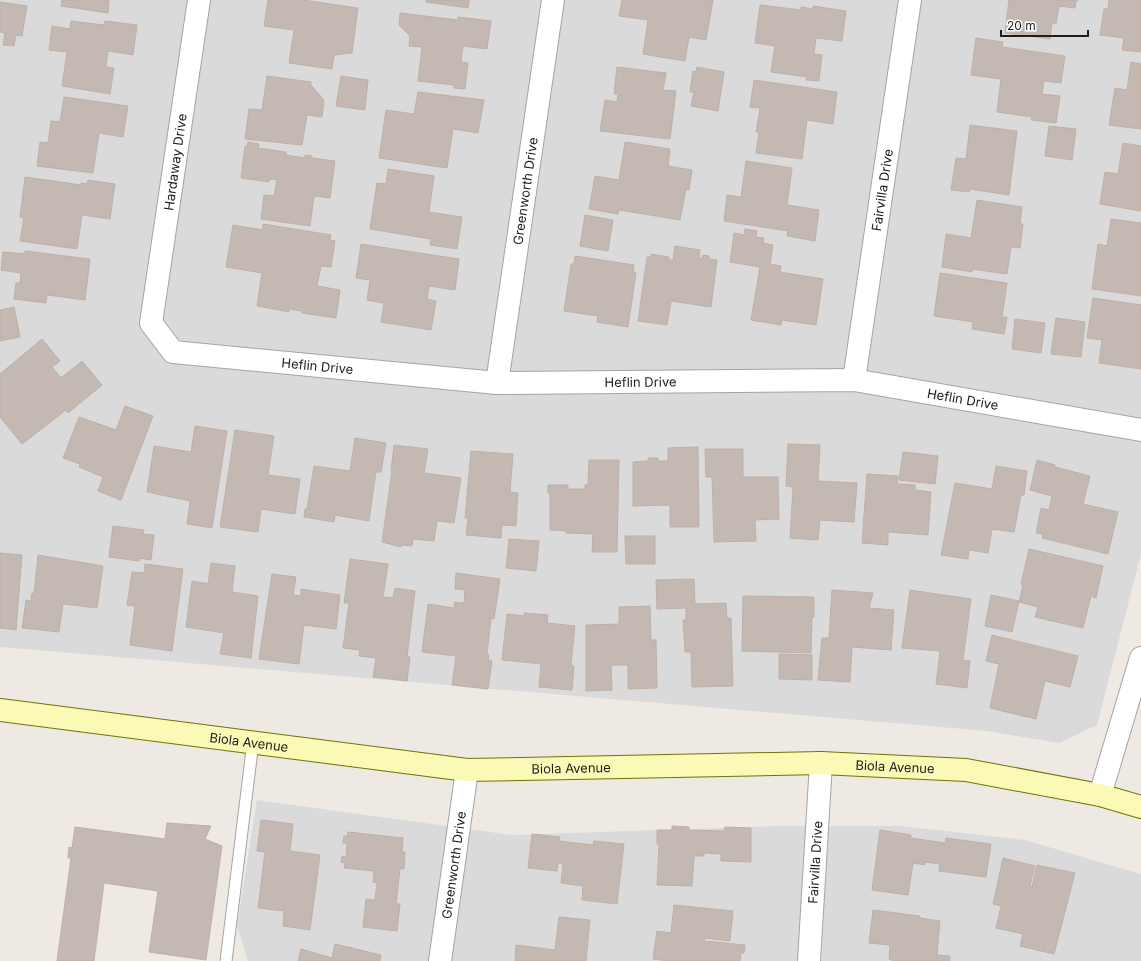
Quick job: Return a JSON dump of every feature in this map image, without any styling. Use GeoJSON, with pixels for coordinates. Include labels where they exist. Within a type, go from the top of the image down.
{"type":"FeatureCollection","features":[{"type":"Feature","properties":{"kind":"street","name":"Hardaway Drive"},"geometry":{"type":"LineString","coordinates":[[151,323],[199,0]]}},
{"type":"Feature","properties":{"kind":"street","name":"Greenworth Drive"},"geometry":{"type":"LineString","coordinates":[[497,383],[553,0]]}},
{"type":"Feature","properties":{"kind":"street","name":"Fairvilla Drive"},"geometry":{"type":"LineString","coordinates":[[854,380],[910,0]]}},
{"type":"Feature","properties":{"kind":"street","name":"Heflin Drive"},"geometry":{"type":"LineString","coordinates":[[151,323],[173,352],[497,383],[854,380],[1141,430]]}},
{"type":"Feature","properties":{"kind":"street"},"geometry":{"type":"LineString","coordinates":[[1100,794],[1141,658]]}},
{"type":"Feature","properties":{"kind":"street","name":"Biola Avenue"},"geometry":{"type":"LineString","coordinates":[[0,710],[466,770],[821,763],[966,770],[1100,794],[1141,807]]}},
{"type":"Feature","properties":{"kind":"street","name":"Fairvilla Drive"},"geometry":{"type":"LineString","coordinates":[[809,961],[821,763]]}},
{"type":"Feature","properties":{"kind":"street","name":"Greenworth Drive"},"geometry":{"type":"LineString","coordinates":[[440,961],[466,770]]}},
{"type":"Feature","properties":{"kind":"lane"},"geometry":{"type":"LineString","coordinates":[[226,961],[253,742]]}},
{"type":"Feature","properties":{"kind":"shaded area"},"geometry":{"type":"Polygon","coordinates":[[[0,0],[1141,0],[1141,554],[1097,725],[1059,743],[987,731],[0,647],[0,0]]]}},
{"type":"Feature","properties":{"kind":"shaded area"},"geometry":{"type":"Polygon","coordinates":[[[257,800],[512,835],[775,826],[901,826],[1025,840],[1141,874],[1141,961],[248,961],[237,926],[257,800]]]}},
{"type":"Feature","properties":{"kind":"building"},"geometry":{"type":"Polygon","coordinates":[[[62,0],[109,0],[108,13],[61,6],[62,0]]]}},
{"type":"Feature","properties":{"kind":"building"},"geometry":{"type":"Polygon","coordinates":[[[268,0],[303,0],[358,8],[352,53],[334,55],[332,69],[289,63],[294,30],[264,26],[268,0]]]}},
{"type":"Feature","properties":{"kind":"building"},"geometry":{"type":"Polygon","coordinates":[[[426,0],[469,0],[468,8],[426,2],[426,0]]]}},
{"type":"Feature","properties":{"kind":"building"},"geometry":{"type":"Polygon","coordinates":[[[622,0],[713,0],[706,40],[689,37],[685,61],[643,54],[648,20],[619,16],[622,0]]]}},
{"type":"Feature","properties":{"kind":"building"},"geometry":{"type":"Polygon","coordinates":[[[1009,0],[1078,0],[1076,1],[1075,8],[1059,6],[1056,24],[1052,23],[1050,39],[1005,33],[1009,0]]]}},
{"type":"Feature","properties":{"kind":"building"},"geometry":{"type":"Polygon","coordinates":[[[1109,0],[1141,0],[1141,52],[1122,50],[1124,38],[1100,35],[1104,9],[1108,9],[1109,0]]]}},
{"type":"Feature","properties":{"kind":"building"},"geometry":{"type":"Polygon","coordinates":[[[0,2],[27,6],[22,36],[16,35],[14,46],[3,45],[5,33],[0,32],[0,2]]]}},
{"type":"Feature","properties":{"kind":"building"},"geometry":{"type":"Polygon","coordinates":[[[760,5],[801,10],[801,7],[813,9],[813,6],[846,11],[842,41],[816,38],[814,54],[822,55],[819,81],[806,80],[807,77],[771,72],[775,46],[755,43],[760,5]]]}},
{"type":"Feature","properties":{"kind":"building"},"geometry":{"type":"Polygon","coordinates":[[[400,13],[458,20],[458,17],[491,21],[487,49],[463,46],[461,62],[468,63],[465,89],[454,88],[454,85],[418,81],[422,47],[409,46],[410,36],[399,25],[400,13]]]}},
{"type":"Feature","properties":{"kind":"building"},"geometry":{"type":"Polygon","coordinates":[[[71,21],[104,25],[105,21],[137,25],[133,55],[108,51],[106,67],[114,68],[110,94],[62,86],[67,52],[49,50],[52,26],[70,29],[71,21]]]}},
{"type":"Feature","properties":{"kind":"building"},"geometry":{"type":"Polygon","coordinates":[[[976,38],[1003,42],[1002,47],[1065,56],[1061,83],[1044,81],[1042,94],[1060,96],[1056,123],[1031,120],[1032,117],[997,112],[1001,79],[971,75],[976,38]]]}},
{"type":"Feature","properties":{"kind":"building"},"geometry":{"type":"Polygon","coordinates":[[[1131,62],[1141,64],[1141,129],[1109,125],[1115,88],[1127,90],[1131,62]]]}},
{"type":"Feature","properties":{"kind":"building"},"geometry":{"type":"Polygon","coordinates":[[[617,67],[666,73],[663,90],[676,91],[670,139],[600,131],[605,100],[617,102],[618,94],[614,94],[617,67]]]}},
{"type":"Feature","properties":{"kind":"building"},"geometry":{"type":"Polygon","coordinates":[[[697,67],[724,72],[718,111],[691,106],[694,92],[690,92],[693,71],[696,72],[697,67]]]}},
{"type":"Feature","properties":{"kind":"building"},"geometry":{"type":"Polygon","coordinates":[[[267,76],[311,82],[311,85],[324,100],[322,117],[307,115],[302,145],[245,139],[249,109],[262,110],[267,76]]]}},
{"type":"Feature","properties":{"kind":"building"},"geometry":{"type":"Polygon","coordinates":[[[341,76],[368,80],[365,110],[336,106],[341,76]]]}},
{"type":"Feature","properties":{"kind":"building"},"geometry":{"type":"Polygon","coordinates":[[[754,80],[837,92],[833,124],[807,120],[802,159],[756,153],[759,132],[756,132],[760,108],[750,107],[754,80]]]}},
{"type":"Feature","properties":{"kind":"building"},"geometry":{"type":"Polygon","coordinates":[[[418,92],[484,100],[478,133],[453,129],[447,168],[379,158],[386,110],[414,114],[418,92]]]}},
{"type":"Feature","properties":{"kind":"building"},"geometry":{"type":"Polygon","coordinates":[[[64,97],[128,106],[123,137],[99,133],[93,173],[37,166],[40,142],[48,143],[51,121],[60,122],[64,97]]]}},
{"type":"Feature","properties":{"kind":"building"},"geometry":{"type":"Polygon","coordinates":[[[970,125],[1017,131],[1009,195],[970,189],[969,192],[951,190],[956,158],[966,159],[970,125]]]}},
{"type":"Feature","properties":{"kind":"building"},"geometry":{"type":"Polygon","coordinates":[[[1049,126],[1076,129],[1072,160],[1045,156],[1049,126]]]}},
{"type":"Feature","properties":{"kind":"building"},"geometry":{"type":"Polygon","coordinates":[[[248,142],[259,144],[258,148],[286,152],[286,155],[305,158],[305,155],[312,156],[312,158],[335,161],[330,198],[314,196],[310,226],[261,219],[264,195],[274,196],[277,180],[269,179],[269,182],[241,178],[245,146],[247,147],[248,142]]]}},
{"type":"Feature","properties":{"kind":"building"},"geometry":{"type":"Polygon","coordinates":[[[625,142],[670,149],[668,166],[692,170],[689,190],[686,189],[680,220],[619,210],[618,214],[589,209],[595,176],[619,180],[625,142]]]}},
{"type":"Feature","properties":{"kind":"building"},"geometry":{"type":"Polygon","coordinates":[[[1123,143],[1141,146],[1141,211],[1100,204],[1105,172],[1118,174],[1123,143]]]}},
{"type":"Feature","properties":{"kind":"building"},"geometry":{"type":"Polygon","coordinates":[[[746,161],[792,168],[787,205],[819,210],[815,241],[787,236],[788,231],[724,221],[727,195],[741,197],[746,161]]]}},
{"type":"Feature","properties":{"kind":"building"},"geometry":{"type":"Polygon","coordinates":[[[388,169],[434,176],[429,212],[462,217],[457,249],[430,245],[431,239],[370,229],[377,183],[386,184],[388,169]]]}},
{"type":"Feature","properties":{"kind":"building"},"geometry":{"type":"Polygon","coordinates":[[[25,177],[81,185],[81,183],[87,184],[88,180],[115,184],[110,219],[82,215],[77,249],[20,241],[24,218],[20,217],[25,177]]]}},
{"type":"Feature","properties":{"kind":"building"},"geometry":{"type":"Polygon","coordinates":[[[977,200],[1022,207],[1020,224],[1023,224],[1020,248],[1011,247],[1007,274],[972,269],[972,272],[942,267],[946,234],[971,238],[977,200]]]}},
{"type":"Feature","properties":{"kind":"building"},"geometry":{"type":"Polygon","coordinates":[[[585,215],[613,220],[608,251],[580,246],[585,215]]]}},
{"type":"Feature","properties":{"kind":"building"},"geometry":{"type":"Polygon","coordinates":[[[1111,219],[1141,223],[1141,296],[1092,289],[1098,244],[1107,246],[1111,219]]]}},
{"type":"Feature","properties":{"kind":"building"},"geometry":{"type":"Polygon","coordinates":[[[263,224],[331,235],[330,240],[335,241],[331,267],[321,266],[317,286],[340,290],[336,318],[302,313],[302,311],[289,309],[289,312],[257,306],[262,273],[226,267],[233,225],[263,230],[263,224]]]}},
{"type":"Feature","properties":{"kind":"building"},"geometry":{"type":"Polygon","coordinates":[[[745,229],[757,231],[756,237],[764,238],[763,243],[773,245],[770,264],[781,266],[780,272],[823,279],[816,325],[782,320],[781,325],[751,320],[760,267],[730,262],[734,233],[744,235],[745,229]]]}},
{"type":"Feature","properties":{"kind":"building"},"geometry":{"type":"Polygon","coordinates":[[[361,244],[459,259],[455,290],[429,286],[427,299],[436,301],[431,330],[381,322],[384,303],[367,300],[370,280],[356,278],[361,244]]]}},
{"type":"Feature","properties":{"kind":"building"},"geometry":{"type":"Polygon","coordinates":[[[675,246],[700,250],[699,258],[702,258],[703,255],[709,256],[709,259],[717,260],[711,307],[671,301],[667,325],[638,321],[647,257],[651,257],[651,254],[669,257],[669,260],[673,260],[675,246]]]}},
{"type":"Feature","properties":{"kind":"building"},"geometry":{"type":"Polygon","coordinates":[[[25,251],[90,259],[85,300],[47,295],[46,303],[14,299],[16,283],[20,283],[21,273],[1,270],[3,252],[25,254],[25,251]]]}},
{"type":"Feature","properties":{"kind":"building"},"geometry":{"type":"Polygon","coordinates":[[[575,256],[634,265],[633,272],[636,273],[628,327],[597,322],[598,316],[564,311],[571,264],[574,264],[575,256]]]}},
{"type":"Feature","properties":{"kind":"building"},"geometry":{"type":"Polygon","coordinates":[[[940,273],[1007,283],[1002,317],[1007,317],[1004,334],[972,329],[973,322],[934,316],[940,273]]]}},
{"type":"Feature","properties":{"kind":"building"},"geometry":{"type":"Polygon","coordinates":[[[1093,298],[1141,305],[1141,369],[1099,363],[1102,340],[1087,338],[1093,298]]]}},
{"type":"Feature","properties":{"kind":"building"},"geometry":{"type":"Polygon","coordinates":[[[14,307],[20,337],[0,341],[0,310],[14,307]]]}},
{"type":"Feature","properties":{"kind":"building"},"geometry":{"type":"Polygon","coordinates":[[[1056,318],[1085,322],[1081,357],[1051,354],[1056,318]]]}},
{"type":"Feature","properties":{"kind":"building"},"geometry":{"type":"Polygon","coordinates":[[[1015,319],[1045,323],[1041,353],[1012,349],[1015,319]]]}},
{"type":"Feature","properties":{"kind":"building"},"geometry":{"type":"Polygon","coordinates":[[[42,339],[60,361],[52,367],[61,378],[82,361],[102,385],[68,413],[66,410],[22,444],[0,417],[0,374],[42,339]]]}},
{"type":"Feature","properties":{"kind":"building"},"geometry":{"type":"Polygon","coordinates":[[[125,406],[153,416],[121,500],[98,491],[103,477],[79,467],[80,464],[63,458],[79,417],[116,430],[125,406]]]}},
{"type":"Feature","properties":{"kind":"building"},"geometry":{"type":"Polygon","coordinates":[[[195,426],[227,431],[212,528],[187,524],[190,501],[147,492],[154,446],[191,452],[195,426]]]}},
{"type":"Feature","properties":{"kind":"building"},"geometry":{"type":"Polygon","coordinates":[[[235,430],[274,436],[268,475],[300,479],[295,514],[261,509],[258,532],[220,527],[235,430]]]}},
{"type":"Feature","properties":{"kind":"building"},"geometry":{"type":"Polygon","coordinates":[[[355,438],[386,443],[381,472],[376,472],[369,521],[335,515],[334,522],[304,517],[305,509],[307,509],[314,466],[350,471],[355,438]]]}},
{"type":"Feature","properties":{"kind":"building"},"geometry":{"type":"Polygon","coordinates":[[[788,444],[820,445],[818,481],[857,483],[854,522],[820,520],[818,540],[790,538],[793,487],[786,486],[788,444]]]}},
{"type":"Feature","properties":{"kind":"building"},"geometry":{"type":"Polygon","coordinates":[[[394,445],[428,449],[424,473],[461,478],[454,523],[437,521],[434,541],[413,539],[412,546],[401,545],[401,547],[382,542],[392,471],[394,445]]]}},
{"type":"Feature","properties":{"kind":"building"},"geometry":{"type":"Polygon","coordinates":[[[698,447],[699,527],[670,527],[670,505],[633,506],[633,462],[648,461],[648,458],[658,458],[658,461],[668,461],[668,448],[698,447]]]}},
{"type":"Feature","properties":{"kind":"building"},"geometry":{"type":"Polygon","coordinates":[[[705,449],[743,449],[743,477],[778,477],[779,519],[755,520],[756,541],[714,542],[712,477],[706,477],[705,449]]]}},
{"type":"Feature","properties":{"kind":"building"},"geometry":{"type":"Polygon","coordinates":[[[471,451],[513,454],[510,492],[518,493],[516,526],[502,525],[501,538],[466,535],[468,518],[465,518],[471,451]]]}},
{"type":"Feature","properties":{"kind":"building"},"geometry":{"type":"Polygon","coordinates":[[[903,452],[938,456],[935,484],[899,480],[903,452]]]}},
{"type":"Feature","properties":{"kind":"building"},"geometry":{"type":"Polygon","coordinates":[[[589,460],[619,460],[617,552],[592,552],[593,534],[566,533],[566,531],[550,530],[550,493],[548,493],[548,485],[568,485],[568,489],[585,489],[585,485],[588,485],[589,460]]]}},
{"type":"Feature","properties":{"kind":"building"},"geometry":{"type":"Polygon","coordinates":[[[1037,460],[1055,465],[1055,467],[1090,476],[1083,504],[1118,512],[1108,554],[1042,538],[1043,534],[1036,533],[1041,508],[1049,510],[1052,496],[1030,490],[1037,460]]]}},
{"type":"Feature","properties":{"kind":"building"},"geometry":{"type":"Polygon","coordinates":[[[996,466],[1027,471],[1024,495],[1021,495],[1014,532],[992,529],[988,553],[969,550],[968,559],[941,555],[955,483],[992,489],[996,466]]]}},
{"type":"Feature","properties":{"kind":"building"},"geometry":{"type":"Polygon","coordinates":[[[867,474],[898,476],[897,484],[915,485],[915,490],[931,492],[928,535],[888,532],[888,545],[862,543],[867,474]]]}},
{"type":"Feature","properties":{"kind":"building"},"geometry":{"type":"Polygon","coordinates":[[[113,526],[144,530],[143,534],[154,535],[151,560],[139,558],[139,561],[109,557],[113,526]]]}},
{"type":"Feature","properties":{"kind":"building"},"geometry":{"type":"Polygon","coordinates":[[[625,536],[655,536],[655,564],[626,564],[625,536]]]}},
{"type":"Feature","properties":{"kind":"building"},"geometry":{"type":"Polygon","coordinates":[[[509,539],[539,541],[536,571],[506,568],[509,539]]]}},
{"type":"Feature","properties":{"kind":"building"},"geometry":{"type":"Polygon","coordinates":[[[1029,549],[1103,566],[1096,598],[1091,596],[1083,628],[1035,617],[1038,607],[1019,602],[1023,585],[1021,584],[1029,549]]]}},
{"type":"Feature","properties":{"kind":"building"},"geometry":{"type":"Polygon","coordinates":[[[0,553],[22,555],[16,630],[0,628],[0,553]]]}},
{"type":"Feature","properties":{"kind":"building"},"geometry":{"type":"Polygon","coordinates":[[[38,555],[103,566],[97,608],[63,604],[59,632],[22,628],[26,600],[31,601],[32,593],[34,594],[38,555]]]}},
{"type":"Feature","properties":{"kind":"building"},"geometry":{"type":"Polygon","coordinates":[[[350,559],[388,564],[383,597],[393,598],[395,588],[415,591],[407,657],[410,657],[407,681],[373,677],[376,658],[359,656],[360,650],[343,648],[349,603],[344,603],[350,559]]]}},
{"type":"Feature","properties":{"kind":"building"},"geometry":{"type":"Polygon","coordinates":[[[211,563],[235,566],[232,592],[258,596],[251,658],[220,654],[224,633],[186,627],[192,581],[208,584],[211,563]]]}},
{"type":"Feature","properties":{"kind":"building"},"geometry":{"type":"Polygon","coordinates":[[[145,564],[183,569],[172,651],[130,645],[135,606],[127,605],[132,572],[144,573],[145,564]]]}},
{"type":"Feature","properties":{"kind":"building"},"geometry":{"type":"Polygon","coordinates":[[[456,573],[500,579],[494,619],[491,618],[487,654],[489,655],[488,660],[492,661],[488,689],[452,685],[456,656],[422,652],[428,604],[454,608],[455,602],[464,603],[465,590],[455,589],[456,573]]]}},
{"type":"Feature","properties":{"kind":"building"},"geometry":{"type":"Polygon","coordinates":[[[272,574],[296,577],[293,595],[301,596],[301,589],[340,595],[336,629],[304,625],[299,664],[259,659],[272,574]]]}},
{"type":"Feature","properties":{"kind":"building"},"geometry":{"type":"Polygon","coordinates":[[[694,579],[695,604],[726,603],[727,618],[731,618],[733,686],[692,687],[691,652],[685,652],[683,620],[686,620],[686,608],[657,609],[656,580],[694,579]]]}},
{"type":"Feature","properties":{"kind":"building"},"geometry":{"type":"Polygon","coordinates":[[[832,590],[873,593],[869,608],[894,610],[891,650],[852,647],[850,682],[818,680],[822,638],[829,638],[832,590]]]}},
{"type":"Feature","properties":{"kind":"building"},"geometry":{"type":"Polygon","coordinates":[[[910,590],[971,599],[963,660],[970,661],[967,688],[936,684],[940,651],[902,648],[910,590]]]}},
{"type":"Feature","properties":{"kind":"building"},"geometry":{"type":"Polygon","coordinates":[[[991,595],[1019,601],[1012,632],[985,626],[991,595]]]}},
{"type":"Feature","properties":{"kind":"building"},"geometry":{"type":"Polygon","coordinates":[[[743,596],[814,597],[811,653],[742,651],[743,596]]]}},
{"type":"Feature","properties":{"kind":"building"},"geometry":{"type":"Polygon","coordinates":[[[650,606],[651,640],[656,640],[657,688],[628,689],[628,665],[611,665],[612,690],[586,691],[586,625],[619,624],[619,607],[650,606]]]}},
{"type":"Feature","properties":{"kind":"building"},"geometry":{"type":"Polygon","coordinates":[[[524,613],[548,615],[547,623],[575,626],[571,665],[574,666],[572,690],[539,687],[541,664],[502,660],[507,614],[524,616],[524,613]]]}},
{"type":"Feature","properties":{"kind":"building"},"geometry":{"type":"Polygon","coordinates":[[[992,635],[1078,656],[1070,687],[1045,681],[1036,719],[990,708],[999,664],[986,661],[992,635]]]}},
{"type":"Feature","properties":{"kind":"building"},"geometry":{"type":"Polygon","coordinates":[[[779,654],[812,655],[812,680],[779,679],[779,654]]]}},
{"type":"Feature","properties":{"kind":"building"},"geometry":{"type":"Polygon","coordinates":[[[261,820],[293,824],[290,851],[320,855],[310,930],[283,926],[284,911],[258,908],[265,852],[257,851],[261,820]]]}},
{"type":"Feature","properties":{"kind":"building"},"geometry":{"type":"Polygon","coordinates":[[[167,823],[211,826],[205,839],[222,846],[206,960],[149,952],[158,891],[104,883],[94,961],[57,961],[71,858],[68,858],[69,847],[72,848],[75,827],[165,839],[167,823]]]}},
{"type":"Feature","properties":{"kind":"building"},"geometry":{"type":"Polygon","coordinates":[[[672,826],[689,827],[689,830],[724,831],[725,827],[751,828],[751,862],[721,861],[721,854],[704,853],[704,856],[694,856],[692,886],[657,885],[659,845],[657,844],[657,830],[672,830],[672,826]]]}},
{"type":"Feature","properties":{"kind":"building"},"geometry":{"type":"Polygon","coordinates":[[[880,830],[911,835],[911,838],[945,843],[946,838],[991,844],[986,877],[939,871],[940,864],[925,862],[925,865],[913,863],[908,895],[872,890],[880,830]]]}},
{"type":"Feature","properties":{"kind":"building"},"geometry":{"type":"Polygon","coordinates":[[[348,832],[403,838],[402,852],[405,852],[404,869],[400,869],[396,904],[400,904],[397,931],[363,927],[366,899],[375,900],[377,883],[373,882],[374,871],[344,868],[345,863],[341,862],[342,856],[346,857],[347,843],[343,843],[344,836],[347,836],[348,832]]]}},
{"type":"Feature","properties":{"kind":"building"},"geometry":{"type":"Polygon","coordinates":[[[532,834],[560,837],[559,841],[593,845],[594,841],[624,844],[617,904],[582,900],[583,886],[561,883],[563,864],[558,863],[557,871],[528,868],[532,834]]]}},
{"type":"Feature","properties":{"kind":"building"},"geometry":{"type":"Polygon","coordinates":[[[1003,858],[1035,866],[1030,886],[1032,887],[1037,865],[1075,873],[1054,954],[1020,946],[1023,934],[996,928],[1001,906],[993,904],[1003,858]]]}},
{"type":"Feature","properties":{"kind":"building"},"geometry":{"type":"Polygon","coordinates":[[[674,905],[733,911],[730,941],[705,938],[704,941],[745,945],[744,953],[741,953],[740,961],[669,961],[653,959],[657,931],[671,933],[674,905]]]}},
{"type":"Feature","properties":{"kind":"building"},"geometry":{"type":"Polygon","coordinates":[[[873,910],[920,916],[920,918],[940,921],[937,955],[950,956],[950,961],[894,961],[889,959],[890,945],[869,943],[873,910]]]}},
{"type":"Feature","properties":{"kind":"building"},"geometry":{"type":"Polygon","coordinates":[[[559,917],[590,920],[586,961],[515,961],[516,945],[555,950],[559,917]]]}},
{"type":"Feature","properties":{"kind":"building"},"geometry":{"type":"Polygon","coordinates":[[[335,944],[381,955],[380,961],[298,961],[301,949],[332,958],[335,944]]]}}]}
